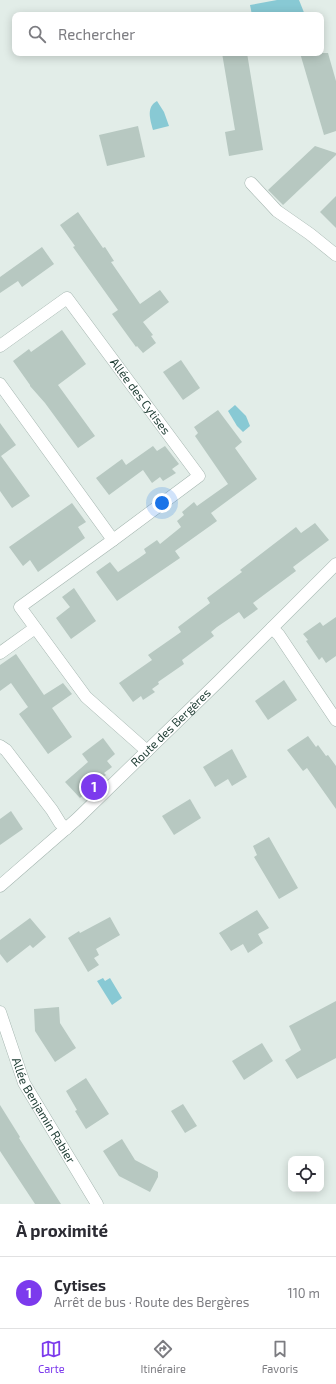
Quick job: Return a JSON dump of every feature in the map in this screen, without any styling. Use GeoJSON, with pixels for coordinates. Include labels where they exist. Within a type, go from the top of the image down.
{"type":"FeatureCollection","features":[{"type":"Feature","properties":{"kind":"street"},"geometry":{"type":"LineString","coordinates":[[251,183],[277,211],[336,254]]}},
{"type":"Feature","properties":{"kind":"street","name":"Allée des Cytises"},"geometry":{"type":"LineString","coordinates":[[0,346],[67,298],[199,476],[20,607],[86,698],[147,751]]}},
{"type":"Feature","properties":{"kind":"street"},"geometry":{"type":"LineString","coordinates":[[0,384],[113,540]]}},
{"type":"Feature","properties":{"kind":"street","name":"Route des Bergères"},"geometry":{"type":"LineString","coordinates":[[0,886],[66,829],[336,564]]}},
{"type":"Feature","properties":{"kind":"street"},"geometry":{"type":"LineString","coordinates":[[0,653],[35,628]]}},
{"type":"Feature","properties":{"kind":"street"},"geometry":{"type":"LineString","coordinates":[[272,628],[279,635],[336,720]]}},
{"type":"Feature","properties":{"kind":"street"},"geometry":{"type":"LineString","coordinates":[[0,746],[6,750],[66,829]]}},
{"type":"Feature","properties":{"kind":"street","name":"Allée Benjamin Rabier"},"geometry":{"type":"LineString","coordinates":[[0,1012],[24,1083],[97,1204]]}},
{"type":"Feature","properties":{"kind":"water"},"geometry":{"type":"Polygon","coordinates":[[[277,0],[299,0],[304,12],[251,12],[250,5],[277,0]]]}},
{"type":"Feature","properties":{"kind":"water"},"geometry":{"type":"Polygon","coordinates":[[[157,101],[164,112],[169,126],[153,130],[150,110],[157,101]]]}},
{"type":"Feature","properties":{"kind":"water"},"geometry":{"type":"Polygon","coordinates":[[[235,405],[246,416],[250,426],[243,432],[237,426],[228,411],[235,405]]]}},
{"type":"Feature","properties":{"kind":"water"},"geometry":{"type":"Polygon","coordinates":[[[103,978],[105,981],[110,978],[122,998],[112,1005],[97,981],[103,978]]]}},
{"type":"Feature","properties":{"kind":"building"},"geometry":{"type":"Polygon","coordinates":[[[324,53],[328,53],[336,81],[336,131],[324,135],[301,56],[324,56],[324,53]]]}},
{"type":"Feature","properties":{"kind":"building"},"geometry":{"type":"Polygon","coordinates":[[[223,56],[247,56],[263,150],[229,156],[225,132],[235,130],[223,56]]]}},
{"type":"Feature","properties":{"kind":"building"},"geometry":{"type":"Polygon","coordinates":[[[138,126],[145,157],[107,166],[99,135],[138,126]]]}},
{"type":"Feature","properties":{"kind":"building"},"geometry":{"type":"Polygon","coordinates":[[[315,146],[336,153],[336,155],[283,205],[268,190],[315,146]]]}},
{"type":"Feature","properties":{"kind":"building"},"geometry":{"type":"Polygon","coordinates":[[[336,196],[336,228],[320,212],[336,196]]]}},
{"type":"Feature","properties":{"kind":"building"},"geometry":{"type":"Polygon","coordinates":[[[78,212],[103,248],[105,247],[114,261],[111,262],[140,304],[160,290],[169,302],[143,322],[153,335],[151,336],[156,343],[143,353],[137,346],[136,347],[112,314],[118,310],[73,247],[75,246],[60,225],[78,212]]]}},
{"type":"Feature","properties":{"kind":"building"},"geometry":{"type":"Polygon","coordinates":[[[42,247],[54,264],[22,287],[18,281],[0,293],[0,277],[42,247]]]}},
{"type":"Feature","properties":{"kind":"building"},"geometry":{"type":"Polygon","coordinates":[[[62,330],[86,364],[58,385],[95,436],[78,448],[45,403],[30,386],[13,361],[29,349],[31,352],[62,330]]]}},
{"type":"Feature","properties":{"kind":"building"},"geometry":{"type":"Polygon","coordinates":[[[181,360],[200,388],[183,400],[163,372],[181,360]]]}},
{"type":"Feature","properties":{"kind":"building"},"geometry":{"type":"Polygon","coordinates":[[[218,410],[242,442],[235,448],[257,479],[211,513],[217,521],[175,551],[180,558],[117,601],[96,572],[110,562],[118,572],[146,553],[144,549],[157,540],[160,544],[181,527],[177,521],[184,515],[182,512],[194,502],[197,506],[228,484],[195,436],[198,433],[194,427],[218,410]]]}},
{"type":"Feature","properties":{"kind":"building"},"geometry":{"type":"Polygon","coordinates":[[[0,423],[16,445],[1,456],[30,496],[12,508],[0,491],[0,423]]]}},
{"type":"Feature","properties":{"kind":"building"},"geometry":{"type":"Polygon","coordinates":[[[153,446],[157,451],[165,446],[179,464],[172,469],[176,473],[163,481],[160,477],[152,483],[143,470],[109,495],[96,478],[122,459],[126,465],[153,446]]]}},
{"type":"Feature","properties":{"kind":"building"},"geometry":{"type":"Polygon","coordinates":[[[72,503],[86,522],[78,527],[85,538],[38,572],[30,560],[23,566],[9,547],[72,503]]]}},
{"type":"Feature","properties":{"kind":"building"},"geometry":{"type":"Polygon","coordinates":[[[315,523],[329,540],[293,567],[296,571],[253,603],[258,609],[244,619],[239,612],[217,627],[211,632],[214,636],[182,660],[184,664],[158,682],[159,684],[152,689],[155,692],[143,700],[141,696],[133,702],[119,683],[152,660],[148,655],[181,632],[178,627],[210,603],[207,598],[242,572],[240,570],[296,527],[301,533],[315,523]]]}},
{"type":"Feature","properties":{"kind":"building"},"geometry":{"type":"Polygon","coordinates":[[[74,588],[96,621],[71,639],[56,618],[70,607],[62,597],[74,588]]]}},
{"type":"Feature","properties":{"kind":"building"},"geometry":{"type":"Polygon","coordinates":[[[336,617],[336,656],[326,663],[322,657],[319,660],[303,634],[320,622],[323,626],[336,617]]]}},
{"type":"Feature","properties":{"kind":"building"},"geometry":{"type":"Polygon","coordinates":[[[16,654],[44,695],[63,683],[72,694],[52,708],[72,737],[48,754],[19,714],[28,707],[11,683],[0,691],[0,665],[16,654]]]}},
{"type":"Feature","properties":{"kind":"building"},"geometry":{"type":"Polygon","coordinates":[[[284,680],[297,700],[268,720],[255,701],[284,680]]]}},
{"type":"Feature","properties":{"kind":"building"},"geometry":{"type":"Polygon","coordinates":[[[308,736],[316,747],[318,745],[326,756],[328,755],[336,766],[336,809],[307,768],[303,771],[287,750],[308,736]]]}},
{"type":"Feature","properties":{"kind":"building"},"geometry":{"type":"Polygon","coordinates":[[[103,738],[115,754],[107,761],[112,767],[104,773],[106,775],[80,798],[65,782],[88,762],[82,754],[103,738]]]}},
{"type":"Feature","properties":{"kind":"building"},"geometry":{"type":"Polygon","coordinates":[[[232,749],[247,777],[232,786],[228,779],[215,787],[203,767],[232,749]]]}},
{"type":"Feature","properties":{"kind":"building"},"geometry":{"type":"Polygon","coordinates":[[[190,799],[201,818],[174,835],[162,816],[190,799]]]}},
{"type":"Feature","properties":{"kind":"building"},"geometry":{"type":"Polygon","coordinates":[[[11,811],[23,829],[0,845],[0,819],[11,811]]]}},
{"type":"Feature","properties":{"kind":"building"},"geometry":{"type":"Polygon","coordinates":[[[269,837],[298,888],[279,899],[254,857],[257,855],[253,846],[269,837]]]}},
{"type":"Feature","properties":{"kind":"building"},"geometry":{"type":"Polygon","coordinates":[[[257,910],[269,928],[258,934],[263,943],[248,953],[243,944],[231,951],[219,933],[257,910]]]}},
{"type":"Feature","properties":{"kind":"building"},"geometry":{"type":"Polygon","coordinates":[[[110,917],[120,935],[96,949],[99,955],[94,958],[99,965],[88,972],[68,938],[79,931],[80,933],[110,917]]]}},
{"type":"Feature","properties":{"kind":"building"},"geometry":{"type":"Polygon","coordinates":[[[30,918],[46,937],[33,948],[30,945],[7,963],[0,954],[0,940],[30,918]]]}},
{"type":"Feature","properties":{"kind":"building"},"geometry":{"type":"Polygon","coordinates":[[[336,1001],[336,1058],[297,1079],[285,1060],[301,1050],[289,1026],[336,1001]]]}},
{"type":"Feature","properties":{"kind":"building"},"geometry":{"type":"Polygon","coordinates":[[[59,1007],[60,1023],[76,1048],[55,1062],[35,1031],[34,1009],[59,1007]]]}},
{"type":"Feature","properties":{"kind":"building"},"geometry":{"type":"Polygon","coordinates":[[[262,1043],[273,1061],[244,1080],[232,1061],[262,1043]]]}},
{"type":"Feature","properties":{"kind":"building"},"geometry":{"type":"Polygon","coordinates":[[[86,1078],[109,1114],[86,1129],[75,1111],[77,1110],[66,1091],[86,1078]]]}},
{"type":"Feature","properties":{"kind":"building"},"geometry":{"type":"Polygon","coordinates":[[[183,1104],[197,1126],[185,1133],[171,1111],[183,1104]]]}},
{"type":"Feature","properties":{"kind":"building"},"geometry":{"type":"Polygon","coordinates":[[[0,1105],[61,1204],[35,1204],[0,1151],[0,1105]]]}},
{"type":"Feature","properties":{"kind":"building"},"geometry":{"type":"Polygon","coordinates":[[[122,1139],[135,1160],[158,1172],[158,1177],[150,1192],[119,1176],[103,1151],[122,1139]]]}},
{"type":"Feature","properties":{"kind":"place","name":"Cytises"},"geometry":{"type":"Point","coordinates":[94,787]}}]}
